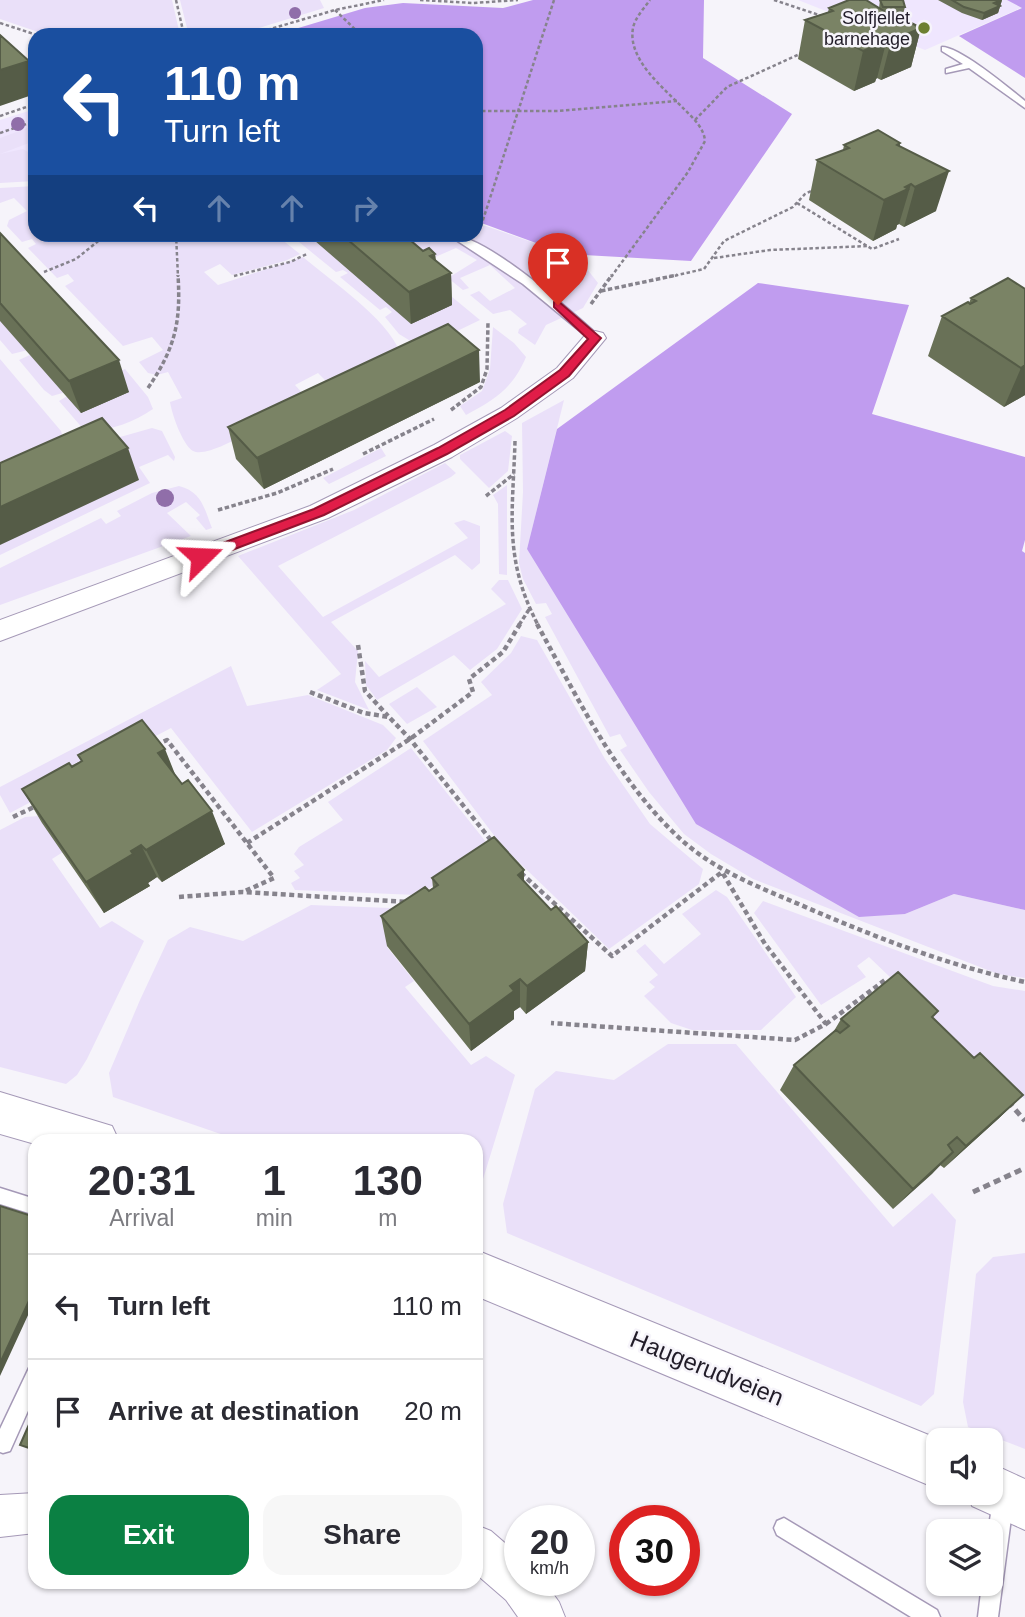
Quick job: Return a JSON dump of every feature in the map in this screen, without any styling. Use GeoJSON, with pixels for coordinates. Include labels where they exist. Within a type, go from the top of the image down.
{"type":"FeatureCollection","features":[{"type":"Feature","properties":{"kind":"street"},"geometry":{"type":"LineString","coordinates":[[0,631],[319,512],[430,457],[520,405],[565,373],[595,338]]}},
{"type":"Feature","properties":{"kind":"street"},"geometry":{"type":"LineString","coordinates":[[0,1113],[73,1134]]}},
{"type":"Feature","properties":{"kind":"street","name":"Haugerudveien"},"geometry":{"type":"LineString","coordinates":[[483,1276],[926,1459]]}},
{"type":"Feature","properties":{"kind":"street"},"geometry":{"type":"LineString","coordinates":[[0,1516],[28,1514]]}},
{"type":"Feature","properties":{"kind":"street"},"geometry":{"type":"LineString","coordinates":[[483,1552],[521,1585],[544,1617]]}},
{"type":"Feature","properties":{"kind":"lane"},"geometry":{"type":"LineString","coordinates":[[945,49],[972,64],[1025,105]]}},
{"type":"Feature","properties":{"kind":"lane"},"geometry":{"type":"LineString","coordinates":[[949,71],[972,64]]}},
{"type":"Feature","properties":{"kind":"lane"},"geometry":{"type":"LineString","coordinates":[[466,242],[558,305],[595,338]]}},
{"type":"Feature","properties":{"kind":"lane"},"geometry":{"type":"LineString","coordinates":[[0,1196],[28,1205]]}},
{"type":"Feature","properties":{"kind":"lane"},"geometry":{"type":"LineString","coordinates":[[3,1444],[28,1389]]}},
{"type":"Feature","properties":{"kind":"lane"},"geometry":{"type":"LineString","coordinates":[[988,1617],[1006,1496]]}},
{"type":"Feature","properties":{"kind":"lane"},"geometry":{"type":"LineString","coordinates":[[784,1528],[930,1617]]}},
{"type":"Feature","properties":{"kind":"path"},"geometry":{"type":"LineString","coordinates":[[176,0],[182,28]]}},
{"type":"Feature","properties":{"kind":"path"},"geometry":{"type":"LineString","coordinates":[[274,28],[335,10],[384,0]]}},
{"type":"Feature","properties":{"kind":"path"},"geometry":{"type":"LineString","coordinates":[[420,0],[518,0]]}},
{"type":"Feature","properties":{"kind":"path"},"geometry":{"type":"LineString","coordinates":[[483,220],[554,0]]}},
{"type":"Feature","properties":{"kind":"path"},"geometry":{"type":"LineString","coordinates":[[595,338],[589,307],[703,148],[704,132],[645,66],[635,49],[632,39],[633,26],[650,0]]}},
{"type":"Feature","properties":{"kind":"path"},"geometry":{"type":"LineString","coordinates":[[774,0],[828,18]]}},
{"type":"Feature","properties":{"kind":"path"},"geometry":{"type":"LineString","coordinates":[[335,10],[354,28]]}},
{"type":"Feature","properties":{"kind":"path"},"geometry":{"type":"LineString","coordinates":[[0,23],[28,32]]}},
{"type":"Feature","properties":{"kind":"path"},"geometry":{"type":"LineString","coordinates":[[695,121],[727,87],[812,48]]}},
{"type":"Feature","properties":{"kind":"path"},"geometry":{"type":"LineString","coordinates":[[483,111],[558,111],[677,101]]}},
{"type":"Feature","properties":{"kind":"path"},"geometry":{"type":"LineString","coordinates":[[0,116],[28,106]]}},
{"type":"Feature","properties":{"kind":"path"},"geometry":{"type":"LineString","coordinates":[[0,133],[28,123]]}},
{"type":"Feature","properties":{"kind":"path"},"geometry":{"type":"LineString","coordinates":[[600,291],[699,271],[714,258],[724,241],[797,203],[805,194],[816,189]]}},
{"type":"Feature","properties":{"kind":"path"},"geometry":{"type":"LineString","coordinates":[[797,203],[872,248],[899,239]]}},
{"type":"Feature","properties":{"kind":"path"},"geometry":{"type":"LineString","coordinates":[[44,272],[76,259],[97,242]]}},
{"type":"Feature","properties":{"kind":"path"},"geometry":{"type":"LineString","coordinates":[[148,388],[172,350],[176,334],[179,308],[176,242]]}},
{"type":"Feature","properties":{"kind":"path"},"geometry":{"type":"LineString","coordinates":[[474,247],[476,242]]}},
{"type":"Feature","properties":{"kind":"path"},"geometry":{"type":"LineString","coordinates":[[714,258],[770,250],[867,246]]}},
{"type":"Feature","properties":{"kind":"path"},"geometry":{"type":"LineString","coordinates":[[234,276],[307,254]]}},
{"type":"Feature","properties":{"kind":"path"},"geometry":{"type":"LineString","coordinates":[[451,410],[481,387],[487,369],[488,322]]}},
{"type":"Feature","properties":{"kind":"path"},"geometry":{"type":"LineString","coordinates":[[353,459],[439,416]]}},
{"type":"Feature","properties":{"kind":"path"},"geometry":{"type":"LineString","coordinates":[[515,432],[514,565],[530,608],[585,711],[626,777],[662,820],[691,849],[722,872],[904,946],[986,974],[1025,982]]}},
{"type":"Feature","properties":{"kind":"path"},"geometry":{"type":"LineString","coordinates":[[218,510],[245,504],[299,485],[342,465]]}},
{"type":"Feature","properties":{"kind":"path"},"geometry":{"type":"LineString","coordinates":[[486,496],[515,473]]}},
{"type":"Feature","properties":{"kind":"path"},"geometry":{"type":"LineString","coordinates":[[247,843],[410,739],[473,692],[469,680],[503,652],[530,608]]}},
{"type":"Feature","properties":{"kind":"path"},"geometry":{"type":"LineString","coordinates":[[358,645],[360,684],[371,702],[410,739],[502,855]]}},
{"type":"Feature","properties":{"kind":"path"},"geometry":{"type":"LineString","coordinates":[[310,692],[364,713],[389,717]]}},
{"type":"Feature","properties":{"kind":"path"},"geometry":{"type":"LineString","coordinates":[[155,746],[167,740],[274,878],[243,892]]}},
{"type":"Feature","properties":{"kind":"path"},"geometry":{"type":"LineString","coordinates":[[13,817],[37,805]]}},
{"type":"Feature","properties":{"kind":"path"},"geometry":{"type":"LineString","coordinates":[[512,864],[612,956],[722,872]]}},
{"type":"Feature","properties":{"kind":"path"},"geometry":{"type":"LineString","coordinates":[[722,872],[765,944],[826,1024]]}},
{"type":"Feature","properties":{"kind":"path"},"geometry":{"type":"LineString","coordinates":[[179,897],[243,892],[414,903]]}},
{"type":"Feature","properties":{"kind":"path"},"geometry":{"type":"LineString","coordinates":[[551,1023],[795,1040],[826,1024],[885,980],[894,989]]}},
{"type":"Feature","properties":{"kind":"path"},"geometry":{"type":"LineString","coordinates":[[999,1093],[1025,1121]]}},
{"type":"Feature","properties":{"kind":"path"},"geometry":{"type":"LineString","coordinates":[[1018,1111],[1025,1106]]}},
{"type":"Feature","properties":{"kind":"path"},"geometry":{"type":"LineString","coordinates":[[973,1192],[1025,1168]]}},
{"type":"Feature","properties":{"kind":"shaded area"},"geometry":{"type":"Polygon","coordinates":[[[0,0],[172,0],[178,28],[28,29],[0,19],[0,0]]]}},
{"type":"Feature","properties":{"kind":"shaded area"},"geometry":{"type":"Polygon","coordinates":[[[180,0],[320,0],[324,8],[259,28],[187,28],[180,0]]]}},
{"type":"Feature","properties":{"kind":"shaded area"},"geometry":{"type":"Polygon","coordinates":[[[533,0],[704,0],[703,58],[792,114],[691,261],[566,254],[483,224],[483,28],[298,28],[365,8],[403,3],[503,8],[533,0]]]}},
{"type":"Feature","properties":{"kind":"shaded area","name":"Solfjellet barnehage"},"geometry":{"type":"Polygon","coordinates":[[[798,0],[1007,0],[1023,7],[925,50],[798,0]]]}},
{"type":"Feature","properties":{"kind":"shaded area"},"geometry":{"type":"Polygon","coordinates":[[[1007,0],[1025,0],[1025,78],[959,36],[1022,8],[1007,0]]]}},
{"type":"Feature","properties":{"kind":"shaded area"},"geometry":{"type":"Polygon","coordinates":[[[28,111],[28,171],[0,175],[0,120],[28,111]]]}},
{"type":"Feature","properties":{"kind":"shaded area"},"geometry":{"type":"Polygon","coordinates":[[[28,128],[28,143],[0,154],[0,138],[28,128]]]}},
{"type":"Feature","properties":{"kind":"shaded area"},"geometry":{"type":"Polygon","coordinates":[[[23,149],[28,152],[28,181],[0,183],[0,154],[23,149]]]}},
{"type":"Feature","properties":{"kind":"shaded area"},"geometry":{"type":"Polygon","coordinates":[[[28,186],[28,240],[22,242],[7,226],[9,220],[27,211],[14,198],[0,203],[0,188],[28,186]]]}},
{"type":"Feature","properties":{"kind":"shaded area"},"geometry":{"type":"Polygon","coordinates":[[[483,226],[486,226],[566,254],[576,255],[598,283],[583,308],[546,325],[535,345],[518,333],[519,329],[527,324],[510,310],[493,314],[470,295],[479,291],[490,301],[515,288],[490,265],[460,278],[469,288],[463,290],[448,278],[477,260],[456,248],[433,258],[406,242],[483,242],[483,226]]]}},
{"type":"Feature","properties":{"kind":"shaded area"},"geometry":{"type":"Polygon","coordinates":[[[0,237],[118,372],[125,369],[148,397],[153,409],[120,425],[85,431],[59,401],[69,395],[66,392],[52,396],[44,390],[19,360],[32,354],[28,350],[12,354],[0,340],[0,237]]]}},
{"type":"Feature","properties":{"kind":"shaded area"},"geometry":{"type":"Polygon","coordinates":[[[34,242],[285,242],[300,254],[285,261],[232,275],[220,264],[204,272],[218,285],[303,257],[371,313],[393,339],[400,352],[329,384],[318,373],[295,385],[305,396],[266,421],[216,448],[203,452],[193,451],[181,436],[173,414],[170,402],[182,398],[168,372],[157,375],[148,373],[139,362],[163,350],[152,337],[123,346],[65,286],[74,281],[68,274],[57,278],[28,248],[36,244],[34,242]]]}},
{"type":"Feature","properties":{"kind":"shaded area"},"geometry":{"type":"Polygon","coordinates":[[[299,242],[385,242],[480,320],[422,348],[399,334],[385,317],[392,312],[386,307],[380,310],[340,277],[348,273],[343,270],[336,272],[299,242]]]}},
{"type":"Feature","properties":{"kind":"shaded area"},"geometry":{"type":"Polygon","coordinates":[[[758,283],[909,305],[872,414],[1025,457],[1025,540],[1022,551],[1025,553],[1025,910],[954,894],[905,914],[859,917],[696,824],[527,549],[557,429],[758,283]]]}},
{"type":"Feature","properties":{"kind":"shaded area"},"geometry":{"type":"Polygon","coordinates":[[[493,327],[514,343],[526,357],[515,377],[502,392],[466,415],[460,406],[482,391],[490,369],[493,327]]]}},
{"type":"Feature","properties":{"kind":"shaded area"},"geometry":{"type":"Polygon","coordinates":[[[0,359],[61,431],[64,441],[0,480],[0,359]]]}},
{"type":"Feature","properties":{"kind":"shaded area"},"geometry":{"type":"Polygon","coordinates":[[[564,400],[527,549],[905,914],[954,894],[1025,910],[1025,978],[998,974],[753,879],[684,834],[649,792],[620,750],[627,746],[620,734],[610,737],[545,617],[552,614],[546,603],[536,604],[523,579],[519,563],[523,492],[522,423],[564,400]]]}},
{"type":"Feature","properties":{"kind":"shaded area"},"geometry":{"type":"Polygon","coordinates":[[[152,428],[162,431],[175,457],[174,461],[168,455],[139,467],[150,483],[0,555],[0,491],[106,441],[152,428]]]}},
{"type":"Feature","properties":{"kind":"shaded area"},"geometry":{"type":"Polygon","coordinates":[[[505,431],[512,436],[508,471],[489,488],[460,459],[460,455],[505,431]]]}},
{"type":"Feature","properties":{"kind":"shaded area"},"geometry":{"type":"Polygon","coordinates":[[[381,448],[386,456],[329,484],[323,478],[381,448]]]}},
{"type":"Feature","properties":{"kind":"shaded area"},"geometry":{"type":"Polygon","coordinates":[[[445,463],[456,473],[451,477],[278,566],[323,617],[468,538],[454,523],[464,520],[480,526],[480,563],[472,570],[455,555],[331,622],[358,651],[355,682],[369,710],[317,690],[341,674],[238,556],[354,510],[445,463]]]}},
{"type":"Feature","properties":{"kind":"shaded area"},"geometry":{"type":"Polygon","coordinates":[[[507,485],[507,575],[499,574],[498,504],[493,495],[507,485]]]}},
{"type":"Feature","properties":{"kind":"shaded area"},"geometry":{"type":"Polygon","coordinates":[[[179,486],[193,492],[197,497],[212,528],[206,530],[196,518],[200,515],[186,502],[167,513],[191,536],[0,605],[0,568],[101,518],[106,524],[121,516],[117,511],[152,493],[179,486]]]}},
{"type":"Feature","properties":{"kind":"shaded area"},"geometry":{"type":"Polygon","coordinates":[[[499,580],[508,580],[522,609],[497,649],[470,670],[454,655],[377,700],[366,685],[365,661],[379,677],[506,604],[491,589],[499,580]]]}},
{"type":"Feature","properties":{"kind":"shaded area"},"geometry":{"type":"Polygon","coordinates":[[[521,636],[537,640],[605,759],[650,824],[703,869],[699,884],[609,949],[502,846],[423,741],[492,695],[481,682],[511,653],[521,636]]]}},
{"type":"Feature","properties":{"kind":"shaded area"},"geometry":{"type":"Polygon","coordinates":[[[231,666],[247,706],[308,695],[383,725],[396,738],[387,750],[252,832],[171,728],[10,813],[0,795],[0,787],[231,666]]]}},
{"type":"Feature","properties":{"kind":"shaded area"},"geometry":{"type":"Polygon","coordinates":[[[417,687],[437,707],[407,724],[389,704],[417,687]]]}},
{"type":"Feature","properties":{"kind":"shaded area"},"geometry":{"type":"Polygon","coordinates":[[[411,748],[490,847],[486,856],[417,895],[295,890],[291,883],[300,878],[294,871],[304,865],[294,854],[299,847],[343,820],[328,802],[411,748]]]}},
{"type":"Feature","properties":{"kind":"shaded area"},"geometry":{"type":"Polygon","coordinates":[[[39,816],[63,852],[52,859],[100,928],[112,921],[144,941],[87,1059],[77,1075],[66,1084],[0,1067],[0,830],[25,817],[39,816]]]}},
{"type":"Feature","properties":{"kind":"shaded area"},"geometry":{"type":"Polygon","coordinates":[[[716,890],[727,897],[796,997],[761,1030],[692,1030],[671,1023],[644,996],[655,987],[649,982],[658,975],[636,951],[645,944],[664,964],[701,934],[682,914],[716,890]]]}},
{"type":"Feature","properties":{"kind":"shaded area"},"geometry":{"type":"Polygon","coordinates":[[[763,901],[993,986],[1025,991],[1025,1099],[986,1069],[869,957],[857,966],[866,977],[821,1005],[754,913],[763,901]]]}},
{"type":"Feature","properties":{"kind":"shaded area"},"geometry":{"type":"Polygon","coordinates":[[[311,905],[416,909],[428,918],[387,947],[414,981],[405,987],[471,1065],[486,1056],[515,1075],[483,1179],[483,1134],[221,1134],[113,1097],[109,1073],[168,940],[190,927],[243,941],[311,905]]]}},
{"type":"Feature","properties":{"kind":"shaded area"},"geometry":{"type":"Polygon","coordinates":[[[668,1044],[736,1044],[893,1227],[932,1193],[956,1220],[934,1394],[921,1406],[507,1233],[503,1204],[535,1089],[556,1071],[614,1080],[668,1044]]]}},
{"type":"Feature","properties":{"kind":"shaded area"},"geometry":{"type":"Polygon","coordinates":[[[1025,1253],[1025,1449],[1003,1441],[1003,1428],[968,1427],[963,1402],[976,1274],[993,1257],[1025,1253]]]}},
{"type":"Feature","properties":{"kind":"building"},"geometry":{"type":"Polygon","coordinates":[[[849,0],[866,0],[897,19],[900,17],[921,28],[891,41],[887,39],[863,51],[805,20],[833,11],[829,8],[849,0]]]}},
{"type":"Feature","properties":{"kind":"building"},"geometry":{"type":"Polygon","coordinates":[[[880,0],[903,0],[905,7],[883,7],[880,0]]]}},
{"type":"Feature","properties":{"kind":"building"},"geometry":{"type":"Polygon","coordinates":[[[952,0],[1001,0],[994,3],[1000,6],[984,13],[952,0]]]}},
{"type":"Feature","properties":{"kind":"building"},"geometry":{"type":"Polygon","coordinates":[[[0,35],[28,61],[0,70],[0,35]]]}},
{"type":"Feature","properties":{"kind":"building"},"geometry":{"type":"Polygon","coordinates":[[[878,130],[900,143],[897,145],[949,171],[915,187],[911,184],[905,187],[908,189],[884,200],[817,160],[849,148],[844,145],[878,130]]]}},
{"type":"Feature","properties":{"kind":"building"},"geometry":{"type":"Polygon","coordinates":[[[0,233],[119,360],[69,381],[0,303],[0,233]]]}},
{"type":"Feature","properties":{"kind":"building"},"geometry":{"type":"Polygon","coordinates":[[[350,242],[412,242],[423,251],[429,248],[435,254],[430,256],[451,273],[409,292],[350,242]]]}},
{"type":"Feature","properties":{"kind":"building"},"geometry":{"type":"Polygon","coordinates":[[[1008,278],[1025,289],[1025,365],[1021,368],[942,316],[968,302],[970,304],[976,301],[971,298],[1008,278]]]}},
{"type":"Feature","properties":{"kind":"building"},"geometry":{"type":"Polygon","coordinates":[[[448,324],[479,350],[257,458],[228,427],[448,324]]]}},
{"type":"Feature","properties":{"kind":"building"},"geometry":{"type":"Polygon","coordinates":[[[102,418],[128,448],[0,507],[0,463],[102,418]]]}},
{"type":"Feature","properties":{"kind":"building"},"geometry":{"type":"Polygon","coordinates":[[[142,720],[165,749],[158,753],[182,784],[188,780],[212,811],[146,850],[141,845],[131,851],[133,854],[86,882],[22,789],[69,763],[72,767],[82,761],[78,755],[142,720]]]}},
{"type":"Feature","properties":{"kind":"building"},"geometry":{"type":"Polygon","coordinates":[[[494,837],[524,870],[518,875],[551,910],[556,906],[588,942],[527,986],[520,979],[510,986],[514,991],[469,1024],[381,916],[425,887],[429,891],[438,885],[432,878],[494,837]]]}},
{"type":"Feature","properties":{"kind":"building"},"geometry":{"type":"Polygon","coordinates":[[[898,972],[938,1011],[932,1017],[974,1058],[980,1053],[1023,1095],[966,1146],[957,1137],[948,1145],[953,1152],[913,1189],[794,1065],[836,1030],[840,1033],[849,1026],[841,1019],[898,972]]]}},
{"type":"Feature","properties":{"kind":"building"},"geometry":{"type":"Polygon","coordinates":[[[0,1206],[28,1215],[28,1303],[0,1363],[0,1206]]]}},
{"type":"Feature","properties":{"kind":"building"},"geometry":{"type":"Polygon","coordinates":[[[28,1427],[28,1448],[20,1445],[28,1427]]]}},
{"type":"Feature","properties":{"kind":"place","name":"Solfjellet barnehage"},"geometry":{"type":"Point","coordinates":[924,28]}},
{"type":"Feature","properties":{"kind":"route"},"geometry":{"type":"LineString","coordinates":[[201,557],[319,512],[443,451],[509,413],[565,373],[595,338],[558,305]]}}]}
